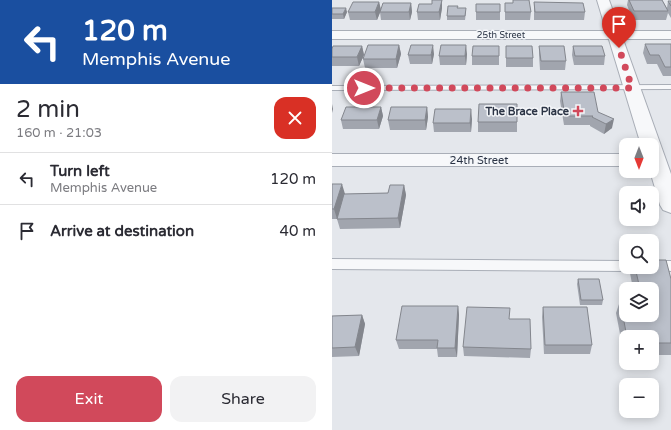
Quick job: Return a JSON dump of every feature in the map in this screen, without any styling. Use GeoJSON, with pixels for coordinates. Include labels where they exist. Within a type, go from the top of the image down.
{"type":"FeatureCollection","features":[{"type":"Feature","properties":{"kind":"street"},"geometry":{"type":"LineString","coordinates":[[603,0],[650,138]]}},
{"type":"Feature","properties":{"kind":"street","name":"25th Street"},"geometry":{"type":"LineString","coordinates":[[332,35],[671,35]]}},
{"type":"Feature","properties":{"kind":"street","name":"24th Street"},"geometry":{"type":"LineString","coordinates":[[332,160],[619,160]]}},
{"type":"Feature","properties":{"kind":"street"},"geometry":{"type":"LineString","coordinates":[[659,164],[671,205]]}},
{"type":"Feature","properties":{"kind":"lane"},"geometry":{"type":"LineString","coordinates":[[332,88],[671,88]]}},
{"type":"Feature","properties":{"kind":"lane"},"geometry":{"type":"LineString","coordinates":[[332,264],[619,266]]}},
{"type":"Feature","properties":{"kind":"lane"},"geometry":{"type":"LineString","coordinates":[[659,266],[671,266]]}},
{"type":"Feature","properties":{"kind":"building"},"geometry":{"type":"Polygon","coordinates":[[[432,0],[442,0],[439,12],[417,12],[419,4],[432,4],[432,0]]]}},
{"type":"Feature","properties":{"kind":"building"},"geometry":{"type":"Polygon","coordinates":[[[513,0],[529,0],[531,12],[505,12],[505,3],[513,3],[513,0]]]}},
{"type":"Feature","properties":{"kind":"building"},"geometry":{"type":"Polygon","coordinates":[[[629,0],[662,0],[668,11],[634,11],[629,0]]]}},
{"type":"Feature","properties":{"kind":"building"},"geometry":{"type":"Polygon","coordinates":[[[353,2],[379,2],[375,12],[348,12],[353,2]]]}},
{"type":"Feature","properties":{"kind":"building"},"geometry":{"type":"Polygon","coordinates":[[[534,2],[583,3],[585,12],[535,12],[534,2]]]}},
{"type":"Feature","properties":{"kind":"building"},"geometry":{"type":"Polygon","coordinates":[[[383,3],[411,3],[409,12],[380,12],[383,3]]]}},
{"type":"Feature","properties":{"kind":"building"},"geometry":{"type":"Polygon","coordinates":[[[476,4],[500,4],[500,12],[476,12],[476,4]]]}},
{"type":"Feature","properties":{"kind":"building"},"geometry":{"type":"Polygon","coordinates":[[[448,6],[466,8],[465,16],[447,16],[448,6]]]}},
{"type":"Feature","properties":{"kind":"building"},"geometry":{"type":"Polygon","coordinates":[[[332,8],[346,8],[343,14],[332,14],[332,8]]]}},
{"type":"Feature","properties":{"kind":"building"},"geometry":{"type":"Polygon","coordinates":[[[645,44],[671,44],[671,67],[665,67],[659,55],[650,55],[645,44]]]}},
{"type":"Feature","properties":{"kind":"building"},"geometry":{"type":"Polygon","coordinates":[[[368,45],[399,45],[396,59],[363,59],[368,45]]]}},
{"type":"Feature","properties":{"kind":"building"},"geometry":{"type":"Polygon","coordinates":[[[411,45],[433,45],[431,55],[408,55],[411,45]]]}},
{"type":"Feature","properties":{"kind":"building"},"geometry":{"type":"Polygon","coordinates":[[[441,45],[466,45],[465,56],[439,56],[441,45]]]}},
{"type":"Feature","properties":{"kind":"building"},"geometry":{"type":"Polygon","coordinates":[[[333,46],[362,46],[357,57],[332,57],[333,46]]]}},
{"type":"Feature","properties":{"kind":"building"},"geometry":{"type":"Polygon","coordinates":[[[473,46],[499,46],[499,56],[472,56],[473,46]]]}},
{"type":"Feature","properties":{"kind":"building"},"geometry":{"type":"Polygon","coordinates":[[[506,46],[532,46],[533,58],[506,58],[506,46]]]}},
{"type":"Feature","properties":{"kind":"building"},"geometry":{"type":"Polygon","coordinates":[[[539,46],[564,46],[566,61],[541,61],[539,46]]]}},
{"type":"Feature","properties":{"kind":"building"},"geometry":{"type":"Polygon","coordinates":[[[573,46],[602,46],[605,56],[575,56],[573,46]]]}},
{"type":"Feature","properties":{"kind":"building"},"geometry":{"type":"Polygon","coordinates":[[[561,92],[594,92],[598,112],[614,119],[606,124],[592,117],[593,116],[565,116],[561,92]]]}},
{"type":"Feature","properties":{"kind":"building"},"geometry":{"type":"Polygon","coordinates":[[[479,104],[517,104],[517,122],[478,122],[479,104]]]}},
{"type":"Feature","properties":{"kind":"building"},"geometry":{"type":"Polygon","coordinates":[[[346,107],[381,107],[377,120],[341,120],[346,107]]]}},
{"type":"Feature","properties":{"kind":"building"},"geometry":{"type":"Polygon","coordinates":[[[391,107],[427,107],[425,120],[388,120],[391,107]]]}},
{"type":"Feature","properties":{"kind":"building"},"geometry":{"type":"Polygon","coordinates":[[[435,109],[471,109],[470,123],[433,123],[435,109]]]}},
{"type":"Feature","properties":{"kind":"building"},"geometry":{"type":"Polygon","coordinates":[[[332,184],[342,184],[334,209],[332,209],[332,184]]]}},
{"type":"Feature","properties":{"kind":"building"},"geometry":{"type":"Polygon","coordinates":[[[390,185],[404,185],[398,218],[337,219],[344,194],[388,193],[390,185]]]}},
{"type":"Feature","properties":{"kind":"building"},"geometry":{"type":"Polygon","coordinates":[[[659,260],[666,260],[671,279],[671,343],[659,343],[659,330],[626,330],[624,322],[659,322],[659,282],[638,282],[637,274],[659,274],[659,260]]]}},
{"type":"Feature","properties":{"kind":"building"},"geometry":{"type":"Polygon","coordinates":[[[578,279],[599,279],[603,300],[581,300],[578,279]]]}},
{"type":"Feature","properties":{"kind":"building"},"geometry":{"type":"Polygon","coordinates":[[[402,306],[458,306],[455,348],[437,348],[438,340],[396,340],[402,306]]]}},
{"type":"Feature","properties":{"kind":"building"},"geometry":{"type":"Polygon","coordinates":[[[467,307],[510,308],[509,319],[530,319],[531,349],[463,347],[467,307]]]}},
{"type":"Feature","properties":{"kind":"building"},"geometry":{"type":"Polygon","coordinates":[[[543,307],[587,307],[592,345],[545,345],[543,307]]]}},
{"type":"Feature","properties":{"kind":"building"},"geometry":{"type":"Polygon","coordinates":[[[362,315],[355,347],[332,348],[332,316],[362,315]]]}},
{"type":"Feature","properties":{"kind":"place","name":"The Brace Place"},"geometry":{"type":"Point","coordinates":[578,111]}},
{"type":"Feature","properties":{"kind":"route"},"geometry":{"type":"LineString","coordinates":[[364,88],[632,88],[619,48]]}}]}
